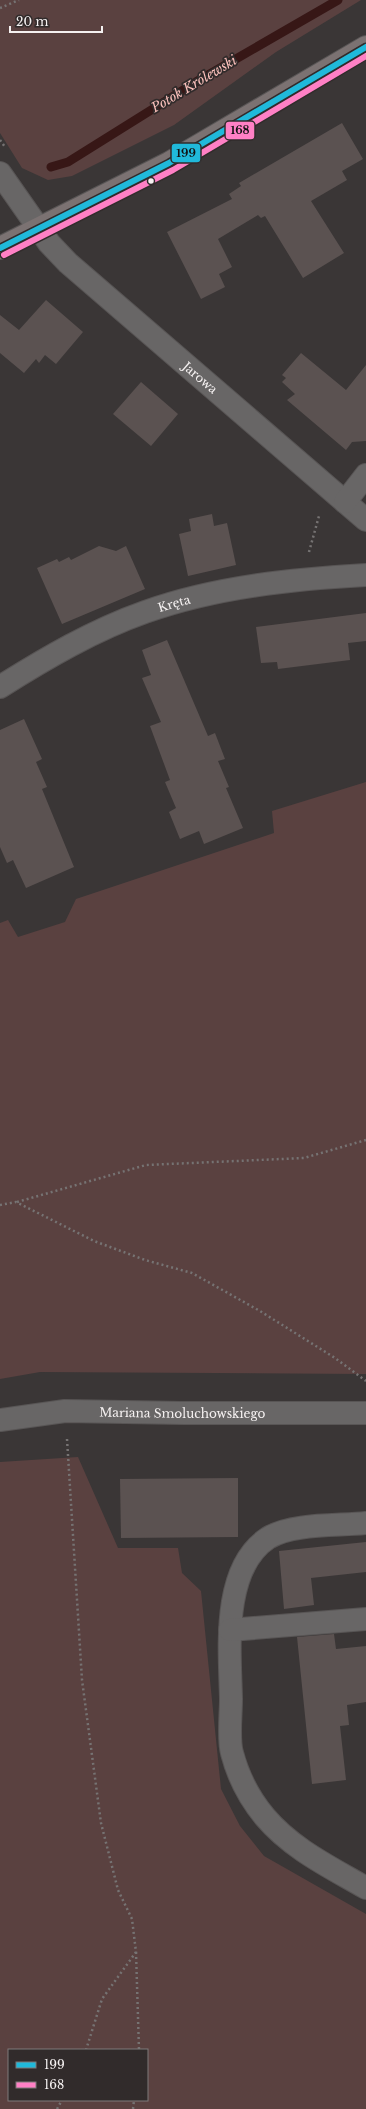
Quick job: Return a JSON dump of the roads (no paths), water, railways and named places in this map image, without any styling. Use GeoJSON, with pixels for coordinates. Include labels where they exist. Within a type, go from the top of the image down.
{"type":"FeatureCollection","features":[{"type":"Feature","properties":{"kind":"main road"},"geometry":{"type":"LineString","coordinates":[[0,248],[39,230],[169,163],[366,47]]}},
{"type":"Feature","properties":{"kind":"street","name":"Jarowa"},"geometry":{"type":"LineString","coordinates":[[0,173],[49,244],[83,277],[366,520]]}},
{"type":"Feature","properties":{"kind":"street"},"geometry":{"type":"LineString","coordinates":[[345,502],[366,475]]}},
{"type":"Feature","properties":{"kind":"street","name":"Kręta"},"geometry":{"type":"LineString","coordinates":[[0,687],[48,657],[97,632],[145,612],[189,598],[230,590],[366,575]]}},
{"type":"Feature","properties":{"kind":"street","name":"Mariana Smoluchowskiego"},"geometry":{"type":"LineString","coordinates":[[0,1420],[65,1411],[183,1413],[366,1413]]}},
{"type":"Feature","properties":{"kind":"street"},"geometry":{"type":"LineString","coordinates":[[366,1523],[291,1530],[268,1538],[255,1550],[242,1570],[234,1592],[230,1630],[232,1752],[245,1788],[265,1817],[289,1842],[366,1888]]}},
{"type":"Feature","properties":{"kind":"street"},"geometry":{"type":"LineString","coordinates":[[230,1630],[366,1619]]}},
{"type":"Feature","properties":{"kind":"waterway","name":"Potok Królewski"},"geometry":{"type":"LineString","coordinates":[[51,167],[68,162],[196,82],[338,0]]}}]}
